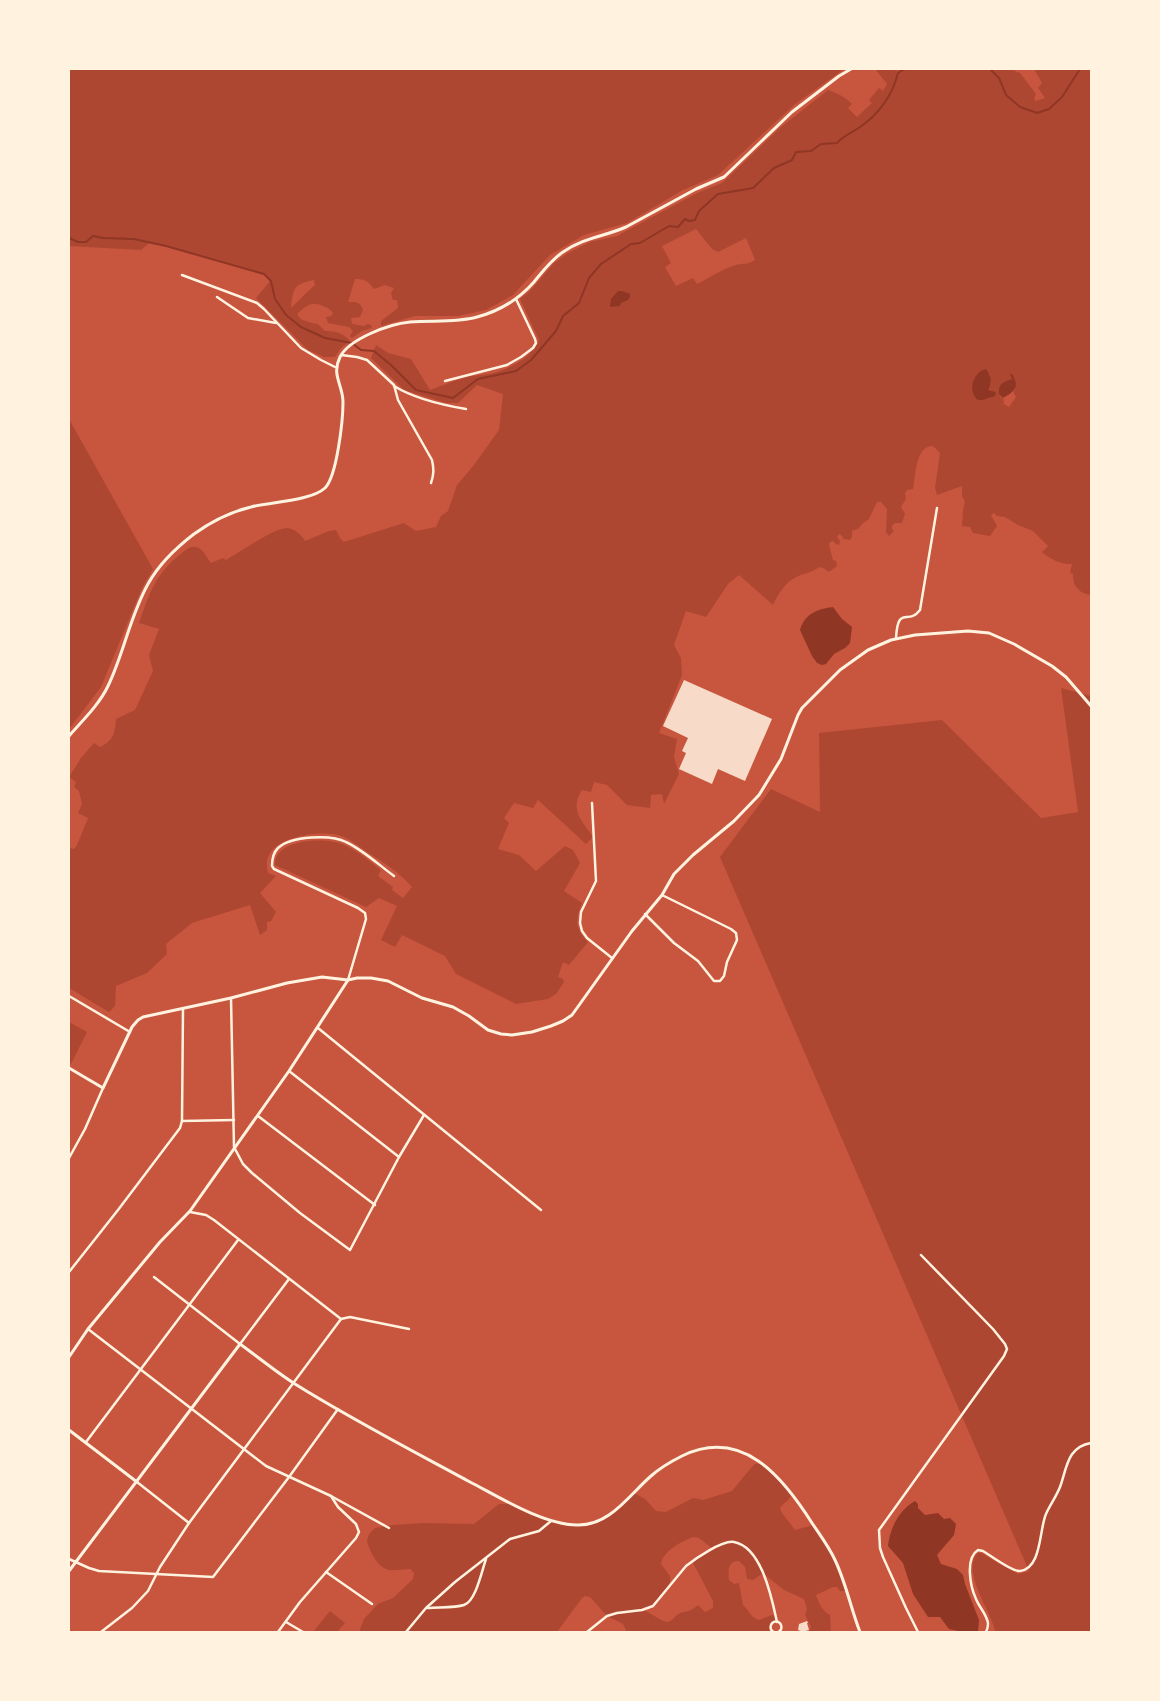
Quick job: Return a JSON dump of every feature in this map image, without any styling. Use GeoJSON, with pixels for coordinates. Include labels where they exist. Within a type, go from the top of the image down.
{"type":"FeatureCollection","features":[{"type":"Feature","properties":{"kind":"street"},"geometry":{"type":"LineString","coordinates":[[69,736],[104,693],[146,588],[155,573],[172,553],[194,534],[224,515],[252,506],[314,494],[323,490],[330,481],[337,452],[343,401],[335,367],[346,348],[360,338],[398,324],[458,321],[493,312],[516,299],[554,259],[573,246],[590,238],[626,227],[696,189],[724,177],[792,112],[825,86],[851,69]]}},
{"type":"Feature","properties":{"kind":"street"},"geometry":{"type":"LineString","coordinates":[[182,275],[257,303],[301,348],[335,367]]}},
{"type":"Feature","properties":{"kind":"street"},"geometry":{"type":"LineString","coordinates":[[217,297],[248,318],[278,323]]}},
{"type":"Feature","properties":{"kind":"street"},"geometry":{"type":"LineString","coordinates":[[445,381],[498,368],[521,357],[533,348],[536,343],[535,339],[516,299]]}},
{"type":"Feature","properties":{"kind":"street"},"geometry":{"type":"LineString","coordinates":[[341,355],[367,360],[394,386],[403,391],[445,405],[466,409]]}},
{"type":"Feature","properties":{"kind":"street"},"geometry":{"type":"LineString","coordinates":[[394,386],[398,400],[432,460],[434,475],[431,483]]}},
{"type":"Feature","properties":{"kind":"street"},"geometry":{"type":"LineString","coordinates":[[896,638],[899,620],[920,610],[937,508]]}},
{"type":"Feature","properties":{"kind":"street"},"geometry":{"type":"LineString","coordinates":[[69,1158],[85,1129],[135,1022],[143,1017],[231,998],[297,980],[329,977],[348,980],[364,978],[388,981],[422,998],[453,1007],[491,1031],[512,1035],[551,1026],[567,1018],[662,895],[674,874],[734,821],[759,795],[781,759],[798,715],[809,700],[835,675],[859,656],[879,644],[896,638],[954,632],[989,633],[1014,644],[1052,666],[1066,677],[1091,706]]}},
{"type":"Feature","properties":{"kind":"street"},"geometry":{"type":"LineString","coordinates":[[592,804],[595,832],[596,881],[581,912],[580,923],[582,931],[587,938],[612,958]]}},
{"type":"Feature","properties":{"kind":"street"},"geometry":{"type":"LineString","coordinates":[[69,1357],[88,1329],[160,1242],[190,1212],[289,1071],[348,980],[366,919],[365,913],[358,908],[276,871],[272,866],[273,856],[278,848],[288,843],[308,838],[339,839],[351,845],[394,876]]}},
{"type":"Feature","properties":{"kind":"street"},"geometry":{"type":"LineString","coordinates":[[646,914],[674,942],[698,961],[714,981],[723,978],[727,962],[737,940],[736,933],[662,895]]}},
{"type":"Feature","properties":{"kind":"street"},"geometry":{"type":"LineString","coordinates":[[69,996],[130,1032]]}},
{"type":"Feature","properties":{"kind":"street"},"geometry":{"type":"LineString","coordinates":[[231,998],[234,1147],[243,1164],[252,1173],[300,1213],[350,1250],[399,1157],[424,1115]]}},
{"type":"Feature","properties":{"kind":"street"},"geometry":{"type":"LineString","coordinates":[[69,1272],[176,1134],[182,1121],[183,1009]]}},
{"type":"Feature","properties":{"kind":"street"},"geometry":{"type":"LineString","coordinates":[[318,1028],[541,1210]]}},
{"type":"Feature","properties":{"kind":"street"},"geometry":{"type":"LineString","coordinates":[[69,1068],[103,1088]]}},
{"type":"Feature","properties":{"kind":"street"},"geometry":{"type":"LineString","coordinates":[[289,1071],[399,1157]]}},
{"type":"Feature","properties":{"kind":"street"},"geometry":{"type":"LineString","coordinates":[[258,1116],[375,1205]]}},
{"type":"Feature","properties":{"kind":"street"},"geometry":{"type":"LineString","coordinates":[[182,1121],[234,1120]]}},
{"type":"Feature","properties":{"kind":"street"},"geometry":{"type":"LineString","coordinates":[[190,1212],[206,1215],[341,1319]]}},
{"type":"Feature","properties":{"kind":"street"},"geometry":{"type":"LineString","coordinates":[[86,1442],[238,1240]]}},
{"type":"Feature","properties":{"kind":"street"},"geometry":{"type":"LineString","coordinates":[[918,1632],[883,1557],[880,1548],[880,1530],[1007,1350],[1006,1344],[993,1329],[921,1255]]}},
{"type":"Feature","properties":{"kind":"street"},"geometry":{"type":"LineString","coordinates":[[154,1277],[293,1383],[403,1446],[500,1497],[552,1520],[577,1526],[596,1522],[619,1508],[652,1476],[671,1462],[693,1451],[706,1448],[717,1446],[737,1449],[762,1463],[778,1477],[804,1510],[836,1560],[860,1632]]}},
{"type":"Feature","properties":{"kind":"street"},"geometry":{"type":"LineString","coordinates":[[69,1571],[289,1279]]}},
{"type":"Feature","properties":{"kind":"street"},"geometry":{"type":"LineString","coordinates":[[101,1632],[132,1608],[152,1585],[160,1567],[188,1523],[341,1319],[350,1317],[409,1329]]}},
{"type":"Feature","properties":{"kind":"street"},"geometry":{"type":"LineString","coordinates":[[88,1329],[266,1466],[331,1496],[389,1528]]}},
{"type":"Feature","properties":{"kind":"street"},"geometry":{"type":"LineString","coordinates":[[69,1559],[100,1571],[213,1577],[338,1409]]}},
{"type":"Feature","properties":{"kind":"street"},"geometry":{"type":"LineString","coordinates":[[69,1430],[188,1523]]}},
{"type":"Feature","properties":{"kind":"street"},"geometry":{"type":"LineString","coordinates":[[986,1632],[987,1620],[973,1590],[970,1557],[978,1550],[1015,1570],[1024,1569],[1031,1565],[1037,1555],[1046,1515],[1060,1488],[1067,1461],[1074,1450],[1091,1443]]}},
{"type":"Feature","properties":{"kind":"street"},"geometry":{"type":"LineString","coordinates":[[278,1632],[300,1602],[358,1535],[358,1526],[338,1507],[331,1496]]}},
{"type":"Feature","properties":{"kind":"street"},"geometry":{"type":"LineString","coordinates":[[406,1632],[426,1608],[510,1539],[540,1530],[552,1520]]}},
{"type":"Feature","properties":{"kind":"street"},"geometry":{"type":"LineString","coordinates":[[587,1632],[607,1616],[648,1609],[658,1601],[679,1573],[692,1561],[727,1542],[739,1544],[751,1552],[763,1573],[772,1596],[777,1622],[782,1626],[780,1632],[772,1630],[767,1632]]}},
{"type":"Feature","properties":{"kind":"street"},"geometry":{"type":"LineString","coordinates":[[426,1608],[464,1606],[470,1601],[474,1595],[486,1558]]}},
{"type":"Feature","properties":{"kind":"street"},"geometry":{"type":"LineString","coordinates":[[326,1572],[372,1604]]}},
{"type":"Feature","properties":{"kind":"street"},"geometry":{"type":"LineString","coordinates":[[286,1622],[303,1632]]}},
{"type":"Feature","properties":{"kind":"street"},"geometry":{"type":"LineString","coordinates":[[772,1630],[772,1624],[777,1622]]}},
{"type":"Feature","properties":{"kind":"shaded area"},"geometry":{"type":"Polygon","coordinates":[[[69,69],[844,69],[794,105],[718,175],[683,190],[627,223],[584,235],[550,255],[513,295],[486,310],[458,316],[415,316],[381,326],[381,321],[398,308],[397,300],[393,300],[391,293],[394,288],[385,285],[374,289],[366,281],[355,279],[348,302],[359,304],[363,310],[360,317],[351,318],[352,324],[364,326],[367,324],[371,325],[372,328],[362,331],[352,338],[350,336],[353,331],[349,327],[328,323],[326,317],[331,316],[333,313],[329,309],[316,304],[307,306],[298,313],[302,320],[318,324],[325,331],[339,333],[350,341],[341,348],[335,357],[324,357],[308,350],[256,298],[270,281],[263,274],[166,246],[149,243],[141,250],[69,246],[69,69]],[[314,280],[298,285],[294,291],[291,308],[304,295],[315,285],[314,280]]]}},
{"type":"Feature","properties":{"kind":"shaded area"},"geometry":{"type":"Polygon","coordinates":[[[875,69],[894,69],[896,71],[900,69],[1013,69],[1020,73],[1036,94],[1034,99],[1036,101],[1045,98],[1038,88],[1042,83],[1034,69],[1091,69],[1091,595],[1080,591],[1075,586],[1073,574],[1070,573],[1072,564],[1056,561],[1042,552],[1048,546],[1033,531],[994,513],[991,515],[997,526],[990,536],[973,533],[970,527],[962,526],[965,502],[962,496],[962,486],[937,495],[935,488],[940,453],[933,446],[927,447],[917,462],[913,489],[907,490],[905,493],[906,499],[901,507],[905,514],[902,523],[895,523],[892,526],[894,531],[889,536],[886,532],[887,509],[881,502],[877,502],[869,519],[858,529],[852,531],[850,540],[844,539],[839,534],[837,537],[840,541],[839,545],[833,541],[830,542],[833,560],[836,561],[837,566],[829,572],[819,567],[814,571],[796,577],[782,589],[773,605],[739,575],[728,584],[706,617],[686,611],[674,645],[681,658],[682,675],[659,733],[677,739],[674,757],[679,774],[664,804],[662,794],[651,795],[650,808],[627,805],[607,785],[594,782],[591,792],[582,790],[577,804],[578,815],[593,837],[586,844],[538,800],[533,808],[514,803],[504,818],[509,823],[498,849],[519,855],[536,871],[565,846],[573,850],[580,863],[564,891],[582,903],[577,919],[579,928],[588,942],[569,965],[563,962],[558,977],[563,979],[564,982],[556,994],[548,999],[516,1004],[456,974],[445,956],[402,935],[395,947],[381,940],[397,906],[379,898],[366,907],[275,865],[277,856],[291,845],[313,841],[334,842],[352,849],[381,870],[378,876],[393,887],[392,890],[403,898],[412,887],[391,868],[350,840],[336,835],[325,834],[314,834],[291,839],[273,849],[268,857],[268,873],[276,876],[260,893],[276,912],[271,921],[267,922],[267,930],[260,935],[250,905],[192,923],[166,944],[167,954],[147,973],[116,986],[115,1006],[109,1012],[69,988],[69,848],[74,849],[77,845],[88,818],[78,813],[82,804],[79,791],[74,787],[76,782],[69,777],[81,758],[94,743],[100,747],[111,739],[116,719],[135,710],[153,671],[149,655],[159,629],[139,623],[154,584],[165,568],[182,553],[194,547],[201,549],[211,563],[223,558],[226,560],[264,537],[286,528],[297,532],[305,541],[336,530],[344,542],[404,523],[416,531],[436,527],[441,516],[448,511],[457,485],[499,430],[503,394],[477,385],[458,403],[446,403],[404,390],[371,358],[376,345],[388,353],[411,359],[430,390],[467,377],[494,373],[510,367],[533,351],[539,340],[520,299],[530,291],[554,263],[568,253],[590,242],[617,236],[697,193],[722,183],[781,127],[828,90],[852,104],[848,108],[857,117],[872,103],[869,100],[879,88],[883,91],[887,84],[875,69]],[[696,229],[662,246],[671,263],[665,267],[676,286],[693,278],[697,284],[726,269],[755,260],[746,238],[718,252],[712,249],[696,229]],[[991,379],[973,381],[973,394],[991,391],[989,387],[991,379]],[[1012,379],[1000,397],[1003,398],[1004,404],[1009,407],[1016,397],[1013,391],[1015,390],[1012,379]]]}},
{"type":"Feature","properties":{"kind":"shaded area"},"geometry":{"type":"Polygon","coordinates":[[[618,291],[630,294],[630,297],[621,303],[620,306],[611,307],[611,299],[618,291]]]}},
{"type":"Feature","properties":{"kind":"shaded area"},"geometry":{"type":"Polygon","coordinates":[[[985,369],[991,379],[989,390],[996,394],[994,397],[978,400],[972,387],[977,374],[985,369]]]}},
{"type":"Feature","properties":{"kind":"shaded area"},"geometry":{"type":"Polygon","coordinates":[[[1010,374],[1012,374],[1016,385],[1011,393],[1003,398],[999,394],[999,388],[1004,382],[1012,379],[1010,374]]]}},
{"type":"Feature","properties":{"kind":"shaded area"},"geometry":{"type":"Polygon","coordinates":[[[69,419],[153,569],[142,588],[101,687],[69,729],[69,419]]]}},
{"type":"Feature","properties":{"kind":"shaded area"},"geometry":{"type":"Polygon","coordinates":[[[833,607],[842,619],[852,627],[850,643],[834,654],[826,664],[822,665],[817,663],[812,656],[800,630],[805,620],[813,613],[833,607]]]}},
{"type":"Feature","properties":{"kind":"shaded area"},"geometry":{"type":"Polygon","coordinates":[[[1061,688],[1091,696],[1091,1632],[1000,1632],[995,1631],[979,1592],[973,1570],[973,1560],[978,1553],[981,1553],[1018,1574],[1029,1571],[720,857],[771,789],[820,812],[819,733],[942,720],[1041,818],[1078,812],[1061,688]]]}},
{"type":"Feature","properties":{"kind":"shaded area"},"geometry":{"type":"Polygon","coordinates":[[[69,1022],[87,1032],[71,1064],[69,1063],[69,1022]]]}},
{"type":"Feature","properties":{"kind":"shaded area"},"geometry":{"type":"Polygon","coordinates":[[[762,1463],[792,1493],[780,1508],[795,1530],[814,1525],[826,1543],[847,1591],[840,1591],[837,1587],[833,1587],[816,1595],[823,1609],[830,1615],[831,1632],[804,1632],[809,1631],[811,1627],[805,1615],[807,1609],[804,1599],[784,1590],[763,1573],[753,1580],[747,1579],[745,1567],[739,1561],[735,1561],[731,1564],[729,1570],[729,1580],[734,1584],[739,1583],[743,1605],[754,1618],[759,1620],[772,1615],[776,1617],[777,1622],[772,1624],[772,1630],[767,1632],[625,1632],[623,1624],[607,1616],[590,1597],[585,1596],[557,1632],[359,1632],[364,1619],[378,1604],[393,1598],[413,1579],[414,1573],[410,1569],[389,1570],[381,1566],[372,1554],[367,1541],[369,1534],[375,1528],[424,1523],[474,1524],[499,1504],[514,1504],[541,1517],[577,1525],[588,1524],[605,1518],[634,1493],[645,1499],[656,1511],[666,1512],[693,1498],[703,1500],[732,1491],[755,1464],[762,1463]],[[693,1537],[683,1541],[665,1555],[661,1564],[670,1576],[666,1592],[653,1605],[643,1610],[668,1622],[678,1614],[692,1610],[698,1605],[705,1612],[713,1608],[713,1601],[692,1561],[713,1549],[699,1538],[693,1537]]]}},
{"type":"Feature","properties":{"kind":"shaded area"},"geometry":{"type":"Polygon","coordinates":[[[915,1501],[918,1504],[918,1508],[925,1515],[938,1513],[944,1519],[950,1518],[956,1524],[954,1535],[937,1555],[941,1564],[957,1569],[963,1575],[979,1620],[978,1632],[963,1632],[949,1629],[940,1617],[928,1617],[913,1594],[903,1563],[888,1546],[896,1520],[904,1509],[915,1501]]]}},
{"type":"Feature","properties":{"kind":"shaded area"},"geometry":{"type":"Polygon","coordinates":[[[330,1611],[345,1623],[337,1632],[313,1632],[330,1611]]]}},
{"type":"Feature","properties":{"kind":"building"},"geometry":{"type":"Polygon","coordinates":[[[684,680],[772,719],[745,781],[718,769],[712,784],[679,769],[686,753],[682,751],[688,738],[663,726],[684,680]]]}},
{"type":"Feature","properties":{"kind":"building"},"geometry":{"type":"Polygon","coordinates":[[[807,1621],[809,1630],[802,1632],[798,1630],[799,1624],[807,1621]]]}},
{"type":"Feature","properties":{"kind":"waterway"},"geometry":{"type":"LineString","coordinates":[[69,238],[78,242],[86,242],[93,236],[134,239],[166,246],[264,274],[271,281],[275,299],[286,315],[301,327],[325,338],[352,343],[361,350],[374,351],[416,390],[453,398],[478,379],[516,371],[531,360],[556,331],[563,316],[579,303],[589,278],[601,264],[631,244],[640,243],[669,226],[678,227],[685,219],[689,221],[695,220],[699,211],[718,194],[753,188],[774,168],[792,160],[796,152],[811,151],[821,144],[837,143],[867,122],[879,110],[888,97],[898,73],[905,69]]}},
{"type":"Feature","properties":{"kind":"waterway"},"geometry":{"type":"LineString","coordinates":[[990,69],[999,78],[1006,95],[1020,107],[1037,113],[1049,109],[1062,97],[1080,69]]}}]}
